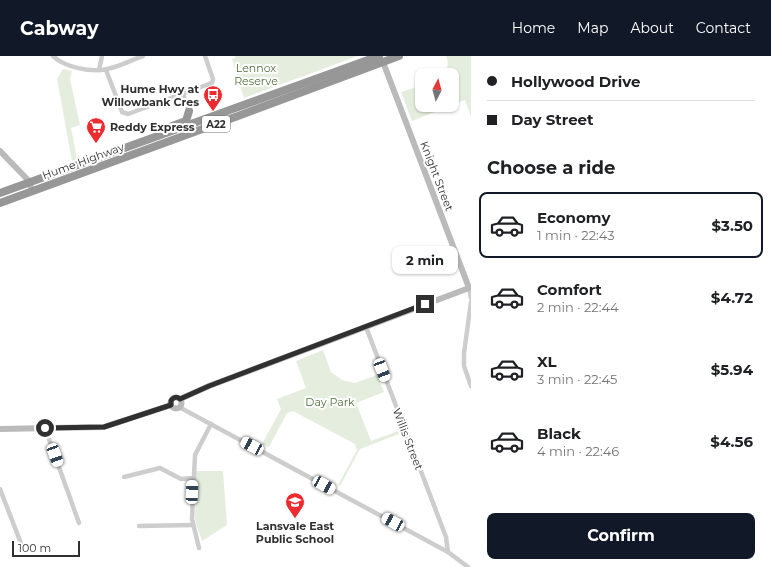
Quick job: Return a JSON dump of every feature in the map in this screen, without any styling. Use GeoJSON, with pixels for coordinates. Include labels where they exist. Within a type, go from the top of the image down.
{"type":"FeatureCollection","features":[{"type":"Feature","properties":{"kind":"highway","name":"Hume Highway"},"geometry":{"type":"LineString","coordinates":[[0,202],[32,187],[153,139],[381,59],[399,56]]}},
{"type":"Feature","properties":{"kind":"highway","name":"Hume Highway"},"geometry":{"type":"LineString","coordinates":[[0,193],[32,187],[231,119],[381,59]]}},
{"type":"Feature","properties":{"kind":"highway"},"geometry":{"type":"LineString","coordinates":[[153,139],[164,130],[186,121],[189,111],[196,118],[203,121]]}},
{"type":"Feature","properties":{"kind":"street"},"geometry":{"type":"LineString","coordinates":[[53,56],[59,62],[96,71],[106,70],[142,56]]}},
{"type":"Feature","properties":{"kind":"street"},"geometry":{"type":"LineString","coordinates":[[99,70],[102,56]]}},
{"type":"Feature","properties":{"kind":"street"},"geometry":{"type":"LineString","coordinates":[[106,70],[122,112],[128,114],[212,82],[213,79],[205,56]]}},
{"type":"Feature","properties":{"kind":"street","name":"Knight Street"},"geometry":{"type":"LineString","coordinates":[[381,59],[470,287],[471,298]]}},
{"type":"Feature","properties":{"kind":"street"},"geometry":{"type":"LineString","coordinates":[[183,94],[189,111]]}},
{"type":"Feature","properties":{"kind":"street"},"geometry":{"type":"LineString","coordinates":[[0,151],[32,187]]}},
{"type":"Feature","properties":{"kind":"street"},"geometry":{"type":"LineString","coordinates":[[171,405],[173,398],[177,397],[180,399],[209,386],[470,287]]}},
{"type":"Feature","properties":{"kind":"street"},"geometry":{"type":"LineString","coordinates":[[471,302],[464,353],[464,366],[471,386]]}},
{"type":"Feature","properties":{"kind":"street","name":"Willis Street"},"geometry":{"type":"LineString","coordinates":[[366,327],[446,537],[448,552]]}},
{"type":"Feature","properties":{"kind":"street"},"geometry":{"type":"LineString","coordinates":[[179,407],[181,404],[180,399]]}},
{"type":"Feature","properties":{"kind":"street"},"geometry":{"type":"LineString","coordinates":[[0,429],[104,427],[171,405],[174,408],[179,407],[448,552],[468,567]]}},
{"type":"Feature","properties":{"kind":"street"},"geometry":{"type":"LineString","coordinates":[[199,548],[192,519],[195,455],[211,424]]}},
{"type":"Feature","properties":{"kind":"street"},"geometry":{"type":"LineString","coordinates":[[45,428],[79,523]]}},
{"type":"Feature","properties":{"kind":"street"},"geometry":{"type":"LineString","coordinates":[[124,477],[160,468],[181,479],[193,478]]}},
{"type":"Feature","properties":{"kind":"street"},"geometry":{"type":"LineString","coordinates":[[0,489],[22,546]]}},
{"type":"Feature","properties":{"kind":"street"},"geometry":{"type":"LineString","coordinates":[[138,526],[193,525]]}},
{"type":"Feature","properties":{"kind":"green space","name":"Lennox Reserve"},"geometry":{"type":"Polygon","coordinates":[[[235,56],[358,56],[244,98],[232,59],[235,58],[235,56]]]}},
{"type":"Feature","properties":{"kind":"green space"},"geometry":{"type":"Polygon","coordinates":[[[446,56],[471,56],[471,117],[465,100],[459,102],[459,68],[447,68],[448,61],[446,56]]]}},
{"type":"Feature","properties":{"kind":"green space"},"geometry":{"type":"Polygon","coordinates":[[[63,69],[72,71],[70,79],[80,125],[71,128],[77,159],[72,161],[57,79],[63,69]]]}},
{"type":"Feature","properties":{"kind":"green space"},"geometry":{"type":"Polygon","coordinates":[[[415,87],[415,112],[435,112],[412,121],[401,92],[415,87]]]}},
{"type":"Feature","properties":{"kind":"green space","name":"Day Park"},"geometry":{"type":"Polygon","coordinates":[[[323,350],[331,372],[342,380],[355,383],[377,375],[384,392],[356,403],[371,441],[398,431],[399,434],[360,449],[340,486],[338,485],[357,450],[355,444],[293,411],[287,413],[269,447],[262,444],[281,409],[277,399],[306,388],[296,361],[323,350]]]}},
{"type":"Feature","properties":{"kind":"green space"},"geometry":{"type":"Polygon","coordinates":[[[196,471],[223,471],[227,525],[202,541],[195,519],[196,471]]]}},
{"type":"Feature","properties":{"kind":"place","name":"Hume Hwy at Willowbank Cres"},"geometry":{"type":"Point","coordinates":[213,112]}},
{"type":"Feature","properties":{"kind":"place","name":"Reddy Express"},"geometry":{"type":"Point","coordinates":[96,144]}},
{"type":"Feature","properties":{"kind":"place","name":"Lansvale East Public School"},"geometry":{"type":"Point","coordinates":[295,519]}},
{"type":"Feature","properties":{"kind":"route"},"geometry":{"type":"LineString","coordinates":[[45,428],[104,427],[171,405],[171,401],[175,397],[180,399],[209,386],[425,304]]}}]}
